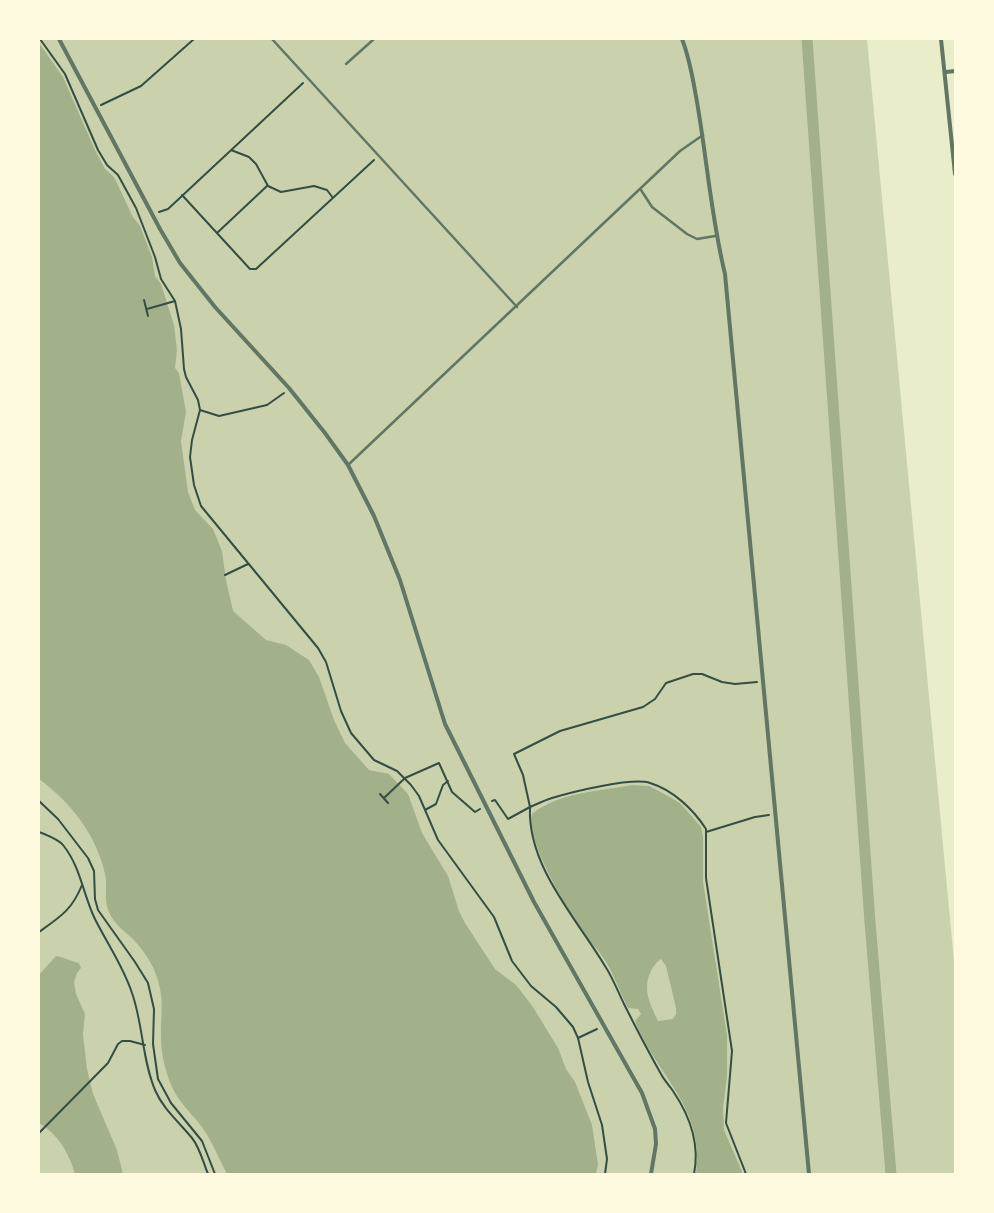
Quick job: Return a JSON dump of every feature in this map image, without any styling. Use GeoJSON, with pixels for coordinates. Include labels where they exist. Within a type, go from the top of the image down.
{"type":"FeatureCollection","features":[{"type":"Feature","properties":{"kind":"street"},"geometry":{"type":"LineString","coordinates":[[59,39],[152,214],[180,263],[194,282],[289,388],[325,433],[348,465],[374,516],[400,580],[445,724],[534,902],[642,1093],[651,1112],[655,1129],[656,1144],[651,1174]]}},
{"type":"Feature","properties":{"kind":"street"},"geometry":{"type":"LineString","coordinates":[[682,39],[688,54],[703,135],[715,236],[725,274],[809,1174]]}},
{"type":"Feature","properties":{"kind":"street"},"geometry":{"type":"LineString","coordinates":[[942,39],[955,174]]}},
{"type":"Feature","properties":{"kind":"street"},"geometry":{"type":"LineString","coordinates":[[946,72],[955,71]]}},
{"type":"Feature","properties":{"kind":"lane"},"geometry":{"type":"LineString","coordinates":[[272,39],[516,307]]}},
{"type":"Feature","properties":{"kind":"lane"},"geometry":{"type":"LineString","coordinates":[[346,64],[374,39]]}},
{"type":"Feature","properties":{"kind":"lane"},"geometry":{"type":"LineString","coordinates":[[348,465],[641,190],[680,151],[703,135]]}},
{"type":"Feature","properties":{"kind":"lane"},"geometry":{"type":"LineString","coordinates":[[641,190],[652,207],[687,234],[697,239],[715,236]]}},
{"type":"Feature","properties":{"kind":"path"},"geometry":{"type":"LineString","coordinates":[[40,39],[65,74],[98,150],[107,165],[118,175],[136,208],[156,257],[161,279],[175,301],[181,329],[184,369],[189,383],[198,400],[200,410],[192,440],[190,457],[197,497],[206,512],[221,527],[248,564],[322,654],[341,711],[356,740],[378,763],[397,771],[405,778],[419,796],[434,833],[446,853],[494,917],[512,961],[531,986],[556,1007],[566,1018],[578,1038],[584,1065],[602,1125],[607,1159],[605,1174]]}},
{"type":"Feature","properties":{"kind":"path"},"geometry":{"type":"LineString","coordinates":[[96,107],[140,86],[194,39]]}},
{"type":"Feature","properties":{"kind":"path"},"geometry":{"type":"LineString","coordinates":[[152,214],[168,209],[308,78]]}},
{"type":"Feature","properties":{"kind":"path"},"geometry":{"type":"LineString","coordinates":[[232,150],[248,156],[256,164],[268,186],[281,192],[314,186],[327,190],[333,198]]}},
{"type":"Feature","properties":{"kind":"path"},"geometry":{"type":"LineString","coordinates":[[182,195],[250,269],[256,269],[378,155]]}},
{"type":"Feature","properties":{"kind":"path"},"geometry":{"type":"LineString","coordinates":[[217,233],[268,186]]}},
{"type":"Feature","properties":{"kind":"path"},"geometry":{"type":"LineString","coordinates":[[144,300],[148,316]]}},
{"type":"Feature","properties":{"kind":"path"},"geometry":{"type":"LineString","coordinates":[[147,309],[175,301]]}},
{"type":"Feature","properties":{"kind":"path"},"geometry":{"type":"LineString","coordinates":[[200,410],[219,416],[259,408],[270,403],[289,388]]}},
{"type":"Feature","properties":{"kind":"path"},"geometry":{"type":"LineString","coordinates":[[226,575],[248,564]]}},
{"type":"Feature","properties":{"kind":"path"},"geometry":{"type":"LineString","coordinates":[[514,754],[560,730],[643,707],[655,699],[666,684],[693,674],[702,674],[722,682],[735,684],[764,681]]}},
{"type":"Feature","properties":{"kind":"path"},"geometry":{"type":"LineString","coordinates":[[384,798],[405,778]]}},
{"type":"Feature","properties":{"kind":"path"},"geometry":{"type":"LineString","coordinates":[[425,810],[436,804],[443,785],[448,781]]}},
{"type":"Feature","properties":{"kind":"path"},"geometry":{"type":"LineString","coordinates":[[694,1174],[696,1149],[692,1128],[686,1111],[662,1076],[606,967],[574,921],[540,858],[532,833],[530,808],[552,798],[611,785],[649,783],[663,789],[682,801],[702,823],[706,832],[707,884],[732,1051],[726,1123],[746,1174]]}},
{"type":"Feature","properties":{"kind":"path"},"geometry":{"type":"LineString","coordinates":[[380,794],[388,803]]}},
{"type":"Feature","properties":{"kind":"path"},"geometry":{"type":"LineString","coordinates":[[39,801],[58,819],[88,858],[94,871],[95,899],[98,910],[148,983],[154,1008],[153,1044],[158,1079],[171,1103],[202,1141],[216,1174]]}},
{"type":"Feature","properties":{"kind":"path"},"geometry":{"type":"LineString","coordinates":[[706,832],[755,817],[776,815]]}},
{"type":"Feature","properties":{"kind":"path"},"geometry":{"type":"LineString","coordinates":[[39,832],[62,843],[76,865],[94,917],[115,953],[132,992],[145,1045],[149,1071],[156,1091],[169,1113],[192,1139],[198,1149],[208,1174]]}},
{"type":"Feature","properties":{"kind":"path"},"geometry":{"type":"LineString","coordinates":[[39,932],[66,912],[76,901],[83,884]]}},
{"type":"Feature","properties":{"kind":"path"},"geometry":{"type":"LineString","coordinates":[[578,1038],[604,1025]]}},
{"type":"Feature","properties":{"kind":"path"},"geometry":{"type":"LineString","coordinates":[[39,1133],[108,1063],[118,1044],[122,1041],[130,1041],[145,1045]]}},
{"type":"Feature","properties":{"kind":"shaded area"},"geometry":{"type":"Polygon","coordinates":[[[39,39],[867,39],[955,972],[955,1174],[39,1174],[39,39]]]}},
{"type":"Feature","properties":{"kind":"shaded area"},"geometry":{"type":"Polygon","coordinates":[[[39,43],[63,77],[95,150],[105,169],[114,177],[133,217],[140,226],[152,257],[155,276],[161,284],[174,325],[177,350],[175,368],[179,373],[186,412],[181,441],[188,492],[195,510],[213,529],[222,551],[226,580],[233,611],[266,640],[286,645],[309,660],[319,677],[334,720],[345,743],[369,770],[389,774],[408,794],[422,833],[448,876],[459,911],[465,923],[495,969],[516,985],[533,1007],[558,1048],[566,1069],[575,1082],[592,1125],[598,1165],[596,1174],[227,1174],[206,1133],[179,1100],[172,1087],[162,1053],[161,994],[159,982],[154,969],[142,950],[133,939],[116,924],[109,912],[106,902],[105,874],[101,859],[89,833],[81,820],[62,798],[39,779],[39,43]]]}},
{"type":"Feature","properties":{"kind":"shaded area"},"geometry":{"type":"Polygon","coordinates":[[[633,785],[649,786],[670,797],[681,804],[701,827],[703,837],[703,882],[727,1035],[727,1076],[723,1108],[724,1130],[743,1174],[696,1174],[697,1151],[694,1130],[687,1111],[678,1094],[656,1060],[635,1021],[641,1014],[638,1009],[628,1008],[606,962],[599,951],[586,937],[560,895],[550,877],[535,841],[532,826],[532,814],[543,807],[567,797],[633,785]],[[661,959],[658,961],[651,971],[647,984],[648,996],[658,1021],[673,1019],[676,1014],[676,1008],[666,966],[661,959]]]}},
{"type":"Feature","properties":{"kind":"shaded area"},"geometry":{"type":"Polygon","coordinates":[[[56,956],[79,963],[81,968],[77,973],[74,982],[76,994],[85,1014],[83,1034],[87,1069],[93,1094],[117,1150],[123,1174],[75,1174],[70,1159],[62,1145],[46,1127],[39,1123],[39,975],[56,956]]]}},
{"type":"Feature","properties":{"kind":"waterway"},"geometry":{"type":"LineString","coordinates":[[807,39],[870,922],[891,1174]]}}]}
